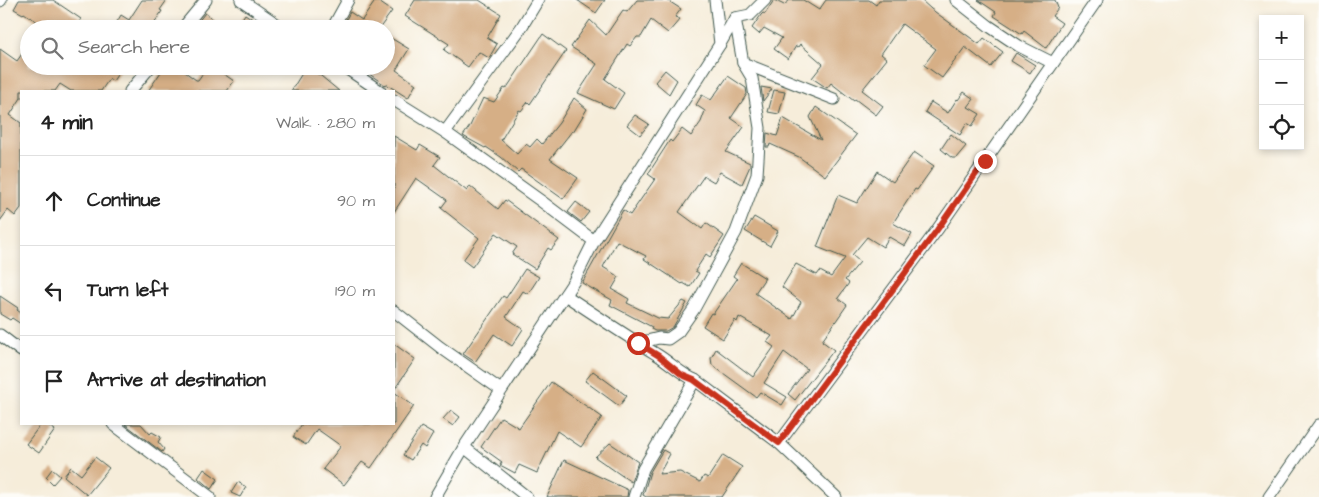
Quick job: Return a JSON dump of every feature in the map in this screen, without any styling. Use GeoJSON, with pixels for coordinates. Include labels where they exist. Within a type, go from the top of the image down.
{"type":"FeatureCollection","features":[{"type":"Feature","properties":{"kind":"street"},"geometry":{"type":"LineString","coordinates":[[189,20],[206,0]]}},
{"type":"Feature","properties":{"kind":"street"},"geometry":{"type":"LineString","coordinates":[[241,0],[271,20]]}},
{"type":"Feature","properties":{"kind":"street"},"geometry":{"type":"LineString","coordinates":[[337,20],[348,0]]}},
{"type":"Feature","properties":{"kind":"street"},"geometry":{"type":"LineString","coordinates":[[445,132],[521,28],[538,0]]}},
{"type":"Feature","properties":{"kind":"street"},"geometry":{"type":"LineString","coordinates":[[715,0],[720,44]]}},
{"type":"Feature","properties":{"kind":"street"},"geometry":{"type":"LineString","coordinates":[[435,497],[464,447],[574,281],[594,241],[735,18],[750,15],[765,0]]}},
{"type":"Feature","properties":{"kind":"street"},"geometry":{"type":"LineString","coordinates":[[956,0],[989,26],[1019,46],[1053,63]]}},
{"type":"Feature","properties":{"kind":"street"},"geometry":{"type":"LineString","coordinates":[[779,443],[937,230],[1097,0]]}},
{"type":"Feature","properties":{"kind":"street"},"geometry":{"type":"LineString","coordinates":[[638,343],[658,338],[668,339],[678,332],[694,309],[736,232],[757,175],[760,128],[752,78],[742,63],[735,18]]}},
{"type":"Feature","properties":{"kind":"street"},"geometry":{"type":"LineString","coordinates":[[742,63],[834,99]]}},
{"type":"Feature","properties":{"kind":"street"},"geometry":{"type":"LineString","coordinates":[[131,90],[143,75]]}},
{"type":"Feature","properties":{"kind":"street"},"geometry":{"type":"LineString","coordinates":[[356,75],[379,90]]}},
{"type":"Feature","properties":{"kind":"street"},"geometry":{"type":"LineString","coordinates":[[395,101],[445,132],[541,200],[594,241]]}},
{"type":"Feature","properties":{"kind":"street"},"geometry":{"type":"LineString","coordinates":[[565,295],[659,356],[682,375],[694,380],[779,443],[836,497]]}},
{"type":"Feature","properties":{"kind":"street"},"geometry":{"type":"LineString","coordinates":[[395,312],[440,347],[501,390]]}},
{"type":"Feature","properties":{"kind":"street"},"geometry":{"type":"LineString","coordinates":[[0,335],[20,350]]}},
{"type":"Feature","properties":{"kind":"street"},"geometry":{"type":"LineString","coordinates":[[634,497],[644,469],[694,380]]}},
{"type":"Feature","properties":{"kind":"street"},"geometry":{"type":"LineString","coordinates":[[114,425],[210,497]]}},
{"type":"Feature","properties":{"kind":"street"},"geometry":{"type":"LineString","coordinates":[[1268,497],[1319,425]]}},
{"type":"Feature","properties":{"kind":"street"},"geometry":{"type":"LineString","coordinates":[[464,447],[527,497]]}},
{"type":"Feature","properties":{"kind":"building"},"geometry":{"type":"Polygon","coordinates":[[[19,0],[53,0],[81,19],[34,20],[14,9],[19,0]]]}},
{"type":"Feature","properties":{"kind":"building"},"geometry":{"type":"Polygon","coordinates":[[[142,0],[167,0],[156,20],[129,20],[142,0]]]}},
{"type":"Feature","properties":{"kind":"building"},"geometry":{"type":"Polygon","coordinates":[[[376,0],[392,11],[386,20],[362,20],[376,0]]]}},
{"type":"Feature","properties":{"kind":"building"},"geometry":{"type":"Polygon","coordinates":[[[415,0],[479,0],[501,14],[487,38],[497,44],[489,58],[479,52],[468,67],[444,50],[449,44],[405,16],[415,0]]]}},
{"type":"Feature","properties":{"kind":"building"},"geometry":{"type":"Polygon","coordinates":[[[577,0],[605,0],[596,13],[577,0]]]}},
{"type":"Feature","properties":{"kind":"building"},"geometry":{"type":"Polygon","coordinates":[[[637,0],[667,0],[681,9],[675,17],[680,19],[668,33],[651,20],[641,37],[637,37],[630,46],[627,44],[605,79],[624,93],[614,109],[578,93],[597,64],[571,47],[590,20],[606,35],[623,10],[627,12],[637,0]]]}},
{"type":"Feature","properties":{"kind":"building"},"geometry":{"type":"Polygon","coordinates":[[[774,0],[784,5],[790,0],[803,0],[819,10],[826,0],[869,0],[876,5],[879,0],[921,0],[979,44],[984,38],[1003,52],[991,67],[965,47],[942,78],[924,65],[936,49],[902,24],[881,54],[887,59],[862,90],[883,106],[876,115],[831,83],[827,88],[812,78],[823,64],[800,44],[798,47],[796,46],[788,59],[774,49],[782,38],[764,28],[759,34],[752,28],[761,15],[765,14],[774,0]]]}},
{"type":"Feature","properties":{"kind":"building"},"geometry":{"type":"Polygon","coordinates":[[[978,0],[1055,0],[1058,8],[1052,16],[1062,23],[1046,48],[1024,31],[1022,34],[994,16],[996,12],[978,0]]]}},
{"type":"Feature","properties":{"kind":"building"},"geometry":{"type":"Polygon","coordinates":[[[350,12],[362,20],[346,20],[350,12]]]}},
{"type":"Feature","properties":{"kind":"building"},"geometry":{"type":"Polygon","coordinates":[[[205,13],[214,20],[199,20],[205,13]]]}},
{"type":"Feature","properties":{"kind":"building"},"geometry":{"type":"Polygon","coordinates":[[[245,14],[254,20],[241,20],[245,14]]]}},
{"type":"Feature","properties":{"kind":"building"},"geometry":{"type":"Polygon","coordinates":[[[121,15],[129,20],[118,20],[121,15]]]}},
{"type":"Feature","properties":{"kind":"building"},"geometry":{"type":"Polygon","coordinates":[[[543,34],[566,51],[530,104],[528,102],[521,111],[519,110],[501,140],[517,154],[526,144],[530,147],[537,139],[542,144],[559,123],[574,98],[587,109],[573,132],[550,159],[578,178],[563,199],[521,169],[518,172],[486,147],[463,136],[470,126],[483,98],[494,102],[504,88],[506,89],[543,34]]]}},
{"type":"Feature","properties":{"kind":"building"},"geometry":{"type":"Polygon","coordinates":[[[395,40],[409,49],[396,70],[416,84],[408,98],[371,75],[395,75],[395,40]]]}},
{"type":"Feature","properties":{"kind":"building"},"geometry":{"type":"Polygon","coordinates":[[[0,49],[17,61],[20,57],[20,75],[117,75],[113,81],[109,79],[102,90],[69,90],[60,84],[56,90],[20,90],[20,100],[10,115],[20,122],[20,209],[15,216],[8,210],[0,221],[0,49]]]}},
{"type":"Feature","properties":{"kind":"building"},"geometry":{"type":"Polygon","coordinates":[[[1016,53],[1035,65],[1030,73],[1011,61],[1016,53]]]}},
{"type":"Feature","properties":{"kind":"building"},"geometry":{"type":"Polygon","coordinates":[[[665,70],[677,80],[669,94],[655,82],[665,70]]]}},
{"type":"Feature","properties":{"kind":"building"},"geometry":{"type":"Polygon","coordinates":[[[159,75],[189,75],[198,80],[202,75],[225,75],[234,81],[228,90],[149,90],[159,75]]]}},
{"type":"Feature","properties":{"kind":"building"},"geometry":{"type":"Polygon","coordinates":[[[301,75],[319,75],[338,90],[292,90],[301,75]]]}},
{"type":"Feature","properties":{"kind":"building"},"geometry":{"type":"Polygon","coordinates":[[[728,76],[746,88],[747,94],[731,118],[744,127],[726,152],[750,163],[750,166],[742,184],[720,172],[714,182],[704,176],[679,212],[702,229],[706,223],[724,236],[710,257],[706,254],[695,271],[699,273],[690,287],[682,284],[644,259],[646,256],[617,241],[603,267],[619,277],[612,289],[629,299],[627,303],[658,318],[668,319],[683,301],[687,303],[673,327],[666,331],[655,331],[651,329],[652,327],[610,305],[612,300],[582,283],[623,210],[630,215],[655,179],[648,174],[670,140],[672,142],[682,129],[691,136],[701,122],[705,111],[696,105],[702,95],[711,100],[728,76]]]}},
{"type":"Feature","properties":{"kind":"building"},"geometry":{"type":"Polygon","coordinates":[[[761,87],[772,89],[763,101],[761,87]]]}},
{"type":"Feature","properties":{"kind":"building"},"geometry":{"type":"Polygon","coordinates":[[[774,90],[785,92],[779,114],[768,112],[774,90]]]}},
{"type":"Feature","properties":{"kind":"building"},"geometry":{"type":"Polygon","coordinates":[[[964,92],[974,99],[968,107],[980,114],[972,126],[967,123],[960,135],[925,112],[931,102],[948,113],[964,92]]]}},
{"type":"Feature","properties":{"kind":"building"},"geometry":{"type":"Polygon","coordinates":[[[816,107],[856,135],[825,176],[799,157],[770,144],[769,147],[766,147],[767,133],[777,136],[783,118],[821,140],[810,117],[816,107]]]}},
{"type":"Feature","properties":{"kind":"building"},"geometry":{"type":"Polygon","coordinates":[[[635,115],[649,124],[640,135],[627,125],[635,115]]]}},
{"type":"Feature","properties":{"kind":"building"},"geometry":{"type":"Polygon","coordinates":[[[951,134],[966,146],[956,158],[952,158],[941,149],[951,134]]]}},
{"type":"Feature","properties":{"kind":"building"},"geometry":{"type":"Polygon","coordinates":[[[395,137],[417,150],[420,145],[440,157],[434,165],[467,191],[470,186],[498,209],[505,200],[559,240],[551,250],[548,248],[535,269],[512,254],[517,247],[496,233],[472,267],[463,260],[479,238],[441,208],[447,200],[416,178],[395,210],[395,137]]]}},
{"type":"Feature","properties":{"kind":"building"},"geometry":{"type":"Polygon","coordinates":[[[914,152],[934,166],[917,190],[915,189],[893,223],[912,234],[905,246],[889,237],[883,247],[867,237],[852,255],[860,262],[845,280],[849,283],[838,298],[847,305],[822,341],[834,350],[795,400],[788,394],[807,369],[784,352],[764,383],[787,397],[782,405],[760,392],[756,397],[712,365],[711,358],[716,349],[753,377],[774,347],[767,342],[772,336],[739,317],[723,339],[703,326],[737,279],[733,276],[741,263],[765,278],[755,293],[792,319],[801,302],[782,287],[796,264],[817,275],[820,271],[831,277],[845,258],[817,247],[838,195],[857,203],[877,171],[893,182],[914,152]]]}},
{"type":"Feature","properties":{"kind":"building"},"geometry":{"type":"Polygon","coordinates":[[[576,202],[589,212],[581,222],[568,212],[576,202]]]}},
{"type":"Feature","properties":{"kind":"building"},"geometry":{"type":"Polygon","coordinates":[[[754,217],[778,231],[770,246],[745,231],[754,217]]]}},
{"type":"Feature","properties":{"kind":"building"},"geometry":{"type":"Polygon","coordinates":[[[525,269],[539,277],[528,294],[523,291],[506,317],[523,329],[512,346],[494,334],[475,362],[463,354],[503,296],[506,298],[525,269]]]}},
{"type":"Feature","properties":{"kind":"building"},"geometry":{"type":"Polygon","coordinates":[[[0,296],[18,308],[20,323],[12,318],[10,320],[0,314],[0,296]]]}},
{"type":"Feature","properties":{"kind":"building"},"geometry":{"type":"Polygon","coordinates":[[[395,345],[415,359],[395,389],[395,345]]]}},
{"type":"Feature","properties":{"kind":"building"},"geometry":{"type":"Polygon","coordinates":[[[593,371],[627,396],[619,406],[585,381],[593,371]]]}},
{"type":"Feature","properties":{"kind":"building"},"geometry":{"type":"Polygon","coordinates":[[[551,382],[602,417],[581,447],[557,431],[537,473],[519,465],[515,473],[500,465],[502,462],[481,447],[501,417],[519,428],[551,382]]]}},
{"type":"Feature","properties":{"kind":"building"},"geometry":{"type":"Polygon","coordinates":[[[395,393],[414,406],[371,468],[362,462],[344,485],[323,469],[341,446],[317,429],[306,445],[293,437],[301,425],[395,425],[395,393]]]}},
{"type":"Feature","properties":{"kind":"building"},"geometry":{"type":"Polygon","coordinates":[[[451,410],[460,417],[453,426],[443,419],[451,410]]]}},
{"type":"Feature","properties":{"kind":"building"},"geometry":{"type":"Polygon","coordinates":[[[40,425],[48,425],[55,430],[39,453],[26,444],[40,425]]]}},
{"type":"Feature","properties":{"kind":"building"},"geometry":{"type":"Polygon","coordinates":[[[126,425],[142,425],[150,434],[152,432],[161,437],[158,442],[164,449],[162,452],[126,425]]]}},
{"type":"Feature","properties":{"kind":"building"},"geometry":{"type":"Polygon","coordinates":[[[421,427],[433,434],[425,448],[421,445],[411,460],[403,455],[421,427]]]}},
{"type":"Feature","properties":{"kind":"building"},"geometry":{"type":"Polygon","coordinates":[[[610,443],[638,462],[631,482],[595,457],[610,443]]]}},
{"type":"Feature","properties":{"kind":"building"},"geometry":{"type":"Polygon","coordinates":[[[663,450],[670,454],[659,474],[680,472],[700,482],[704,476],[708,478],[723,455],[742,467],[722,497],[646,497],[643,495],[650,472],[663,450]]]}},
{"type":"Feature","properties":{"kind":"building"},"geometry":{"type":"Polygon","coordinates":[[[95,457],[109,468],[87,495],[64,476],[71,467],[81,475],[95,457]]]}},
{"type":"Feature","properties":{"kind":"building"},"geometry":{"type":"Polygon","coordinates":[[[564,460],[628,490],[627,497],[547,497],[564,460]]]}},
{"type":"Feature","properties":{"kind":"building"},"geometry":{"type":"Polygon","coordinates":[[[52,469],[60,476],[53,484],[46,477],[52,469]]]}},
{"type":"Feature","properties":{"kind":"building"},"geometry":{"type":"Polygon","coordinates":[[[204,469],[218,479],[211,489],[198,478],[204,469]]]}},
{"type":"Feature","properties":{"kind":"building"},"geometry":{"type":"Polygon","coordinates":[[[238,482],[246,487],[240,497],[231,493],[238,482]]]}},
{"type":"Feature","properties":{"kind":"route"},"geometry":{"type":"LineString","coordinates":[[638,343],[659,356],[682,375],[694,380],[779,443],[872,319],[985,161]]}}]}
